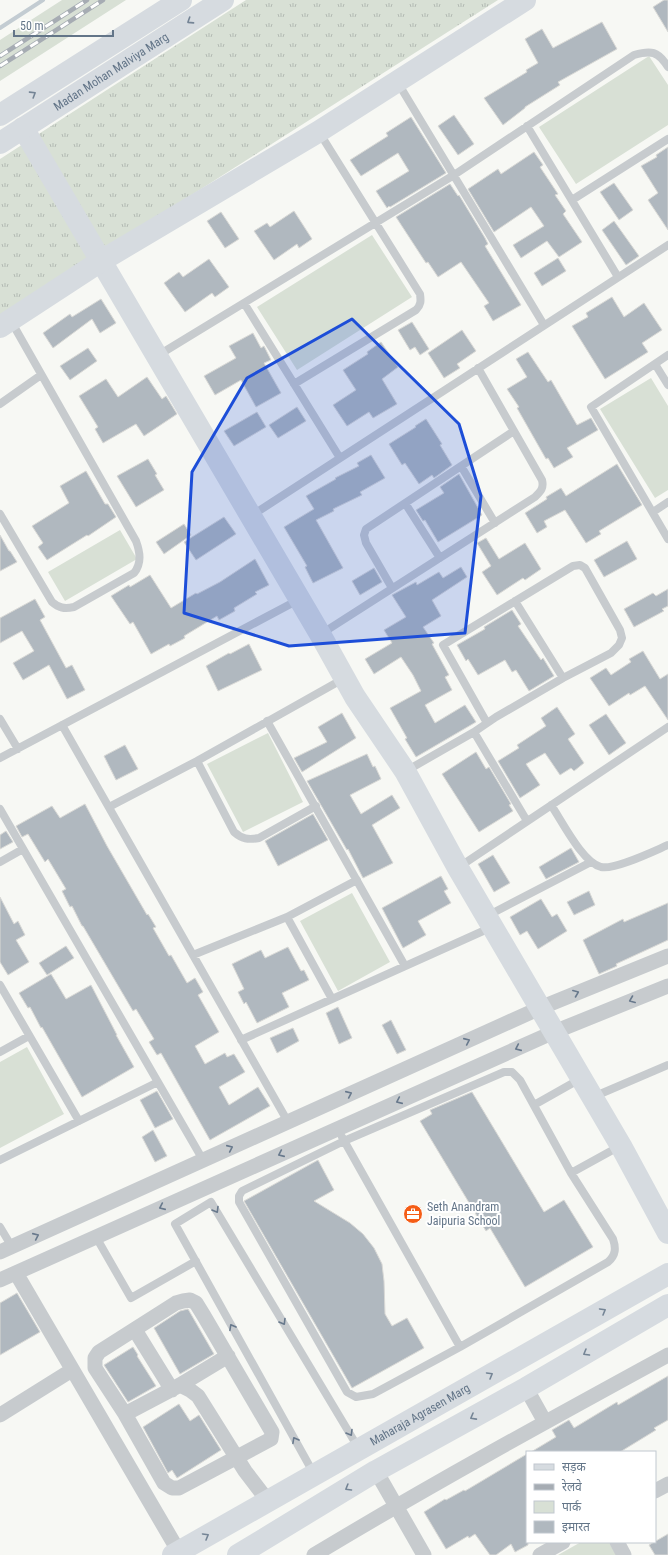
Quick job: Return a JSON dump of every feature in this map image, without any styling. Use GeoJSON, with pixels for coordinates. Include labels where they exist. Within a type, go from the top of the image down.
{"type":"FeatureCollection","features":[{"type":"Feature","properties":{"kind":"street","name":"Madan Mohan Malviya Marg"},"geometry":{"type":"LineString","coordinates":[[0,115],[180,0]]}},
{"type":"Feature","properties":{"kind":"street","name":"Madan Mohan Malviya Marg"},"geometry":{"type":"LineString","coordinates":[[0,143],[223,0]]}},
{"type":"Feature","properties":{"kind":"street"},"geometry":{"type":"LineString","coordinates":[[5,324],[101,261],[318,132],[525,0]]}},
{"type":"Feature","properties":{"kind":"street"},"geometry":{"type":"LineString","coordinates":[[23,128],[300,599],[344,678],[405,771],[489,922],[621,1146],[668,1233]]}},
{"type":"Feature","properties":{"kind":"street"},"geometry":{"type":"LineString","coordinates":[[6,1250],[540,1008],[668,956]]}},
{"type":"Feature","properties":{"kind":"street"},"geometry":{"type":"LineString","coordinates":[[0,1280],[96,1237],[341,1134],[554,1032],[668,986]]}},
{"type":"Feature","properties":{"kind":"street"},"geometry":{"type":"LineString","coordinates":[[16,1273],[176,1553]]}},
{"type":"Feature","properties":{"kind":"street","name":"Maharaja Agrasen Marg"},"geometry":{"type":"LineString","coordinates":[[176,1553],[668,1274]]}},
{"type":"Feature","properties":{"kind":"street"},"geometry":{"type":"LineString","coordinates":[[183,1300],[190,1300],[196,1303],[272,1432],[270,1439],[179,1488],[172,1488],[164,1483],[125,1414],[95,1368],[95,1358],[99,1352],[135,1330],[176,1303],[183,1300]]}},
{"type":"Feature","properties":{"kind":"street"},"geometry":{"type":"LineString","coordinates":[[238,1555],[376,1471],[526,1388],[668,1305]]}},
{"type":"Feature","properties":{"kind":"street"},"geometry":{"type":"LineString","coordinates":[[135,1330],[176,1388],[190,1390],[198,1396],[245,1471],[268,1501]]}},
{"type":"Feature","properties":{"kind":"street"},"geometry":{"type":"LineString","coordinates":[[314,1555],[396,1506],[668,1355]]}},
{"type":"Feature","properties":{"kind":"street"},"geometry":{"type":"LineString","coordinates":[[125,1414],[176,1388],[228,1356]]}},
{"type":"Feature","properties":{"kind":"street"},"geometry":{"type":"LineString","coordinates":[[0,1415],[72,1370]]}},
{"type":"Feature","properties":{"kind":"street"},"geometry":{"type":"LineString","coordinates":[[526,1388],[545,1422]]}},
{"type":"Feature","properties":{"kind":"street"},"geometry":{"type":"LineString","coordinates":[[376,1471],[424,1555]]}},
{"type":"Feature","properties":{"kind":"street"},"geometry":{"type":"LineString","coordinates":[[656,1490],[668,1484]]}},
{"type":"Feature","properties":{"kind":"street"},"geometry":{"type":"LineString","coordinates":[[541,1555],[561,1543]]}},
{"type":"Feature","properties":{"kind":"street"},"geometry":{"type":"LineString","coordinates":[[618,1543],[624,1555]]}},
{"type":"Feature","properties":{"kind":"lane"},"geometry":{"type":"LineString","coordinates":[[157,356],[374,222],[454,175],[634,55],[647,52],[657,54],[663,58],[668,67]]}},
{"type":"Feature","properties":{"kind":"lane"},"geometry":{"type":"LineString","coordinates":[[397,82],[544,325]]}},
{"type":"Feature","properties":{"kind":"lane"},"geometry":{"type":"LineString","coordinates":[[527,126],[618,277]]}},
{"type":"Feature","properties":{"kind":"lane"},"geometry":{"type":"LineString","coordinates":[[294,384],[416,310],[420,306],[421,300],[420,294],[318,132]]}},
{"type":"Feature","properties":{"kind":"lane"},"geometry":{"type":"LineString","coordinates":[[572,200],[668,139]]}},
{"type":"Feature","properties":{"kind":"lane"},"geometry":{"type":"LineString","coordinates":[[251,516],[668,245]]}},
{"type":"Feature","properties":{"kind":"lane"},"geometry":{"type":"LineString","coordinates":[[244,303],[340,458]]}},
{"type":"Feature","properties":{"kind":"lane"},"geometry":{"type":"LineString","coordinates":[[0,514],[52,602],[58,607],[66,609],[74,607],[134,573],[138,568],[140,558],[136,541],[41,375],[5,324]]}},
{"type":"Feature","properties":{"kind":"lane"},"geometry":{"type":"LineString","coordinates":[[668,355],[591,406],[668,539]]}},
{"type":"Feature","properties":{"kind":"lane"},"geometry":{"type":"LineString","coordinates":[[656,364],[668,385]]}},
{"type":"Feature","properties":{"kind":"lane"},"geometry":{"type":"LineString","coordinates":[[320,634],[495,523],[535,497],[541,491],[543,486],[542,480],[478,368]]}},
{"type":"Feature","properties":{"kind":"lane"},"geometry":{"type":"LineString","coordinates":[[0,404],[41,375]]}},
{"type":"Feature","properties":{"kind":"lane"},"geometry":{"type":"LineString","coordinates":[[392,588],[366,543],[364,535],[366,529],[514,431]]}},
{"type":"Feature","properties":{"kind":"lane"},"geometry":{"type":"LineString","coordinates":[[461,466],[495,523]]}},
{"type":"Feature","properties":{"kind":"lane"},"geometry":{"type":"LineString","coordinates":[[653,512],[668,502]]}},
{"type":"Feature","properties":{"kind":"lane"},"geometry":{"type":"LineString","coordinates":[[405,503],[440,558]]}},
{"type":"Feature","properties":{"kind":"lane"},"geometry":{"type":"LineString","coordinates":[[405,771],[474,732],[562,678],[610,653],[619,645],[622,638],[620,630],[585,568],[580,565],[573,566],[443,646],[487,723]]}},
{"type":"Feature","properties":{"kind":"lane"},"geometry":{"type":"LineString","coordinates":[[0,758],[300,599]]}},
{"type":"Feature","properties":{"kind":"lane"},"geometry":{"type":"LineString","coordinates":[[515,601],[562,678]]}},
{"type":"Feature","properties":{"kind":"lane"},"geometry":{"type":"LineString","coordinates":[[109,807],[197,761],[344,678]]}},
{"type":"Feature","properties":{"kind":"lane"},"geometry":{"type":"LineString","coordinates":[[0,719],[18,749]]}},
{"type":"Feature","properties":{"kind":"lane"},"geometry":{"type":"LineString","coordinates":[[267,721],[405,966]]}},
{"type":"Feature","properties":{"kind":"lane"},"geometry":{"type":"LineString","coordinates":[[62,725],[288,1122]]}},
{"type":"Feature","properties":{"kind":"lane"},"geometry":{"type":"LineString","coordinates":[[458,868],[668,727]]}},
{"type":"Feature","properties":{"kind":"lane"},"geometry":{"type":"LineString","coordinates":[[474,732],[527,822]]}},
{"type":"Feature","properties":{"kind":"lane"},"geometry":{"type":"LineString","coordinates":[[197,761],[234,832],[241,837],[250,840],[259,838],[316,806]]}},
{"type":"Feature","properties":{"kind":"lane"},"geometry":{"type":"LineString","coordinates":[[551,805],[581,851],[591,862],[601,867],[614,866],[668,845]]}},
{"type":"Feature","properties":{"kind":"lane"},"geometry":{"type":"LineString","coordinates":[[0,809],[203,1160]]}},
{"type":"Feature","properties":{"kind":"lane"},"geometry":{"type":"LineString","coordinates":[[0,862],[23,849]]}},
{"type":"Feature","properties":{"kind":"lane"},"geometry":{"type":"LineString","coordinates":[[241,1040],[405,966],[489,922],[591,862]]}},
{"type":"Feature","properties":{"kind":"lane"},"geometry":{"type":"LineString","coordinates":[[193,955],[287,917],[357,880]]}},
{"type":"Feature","properties":{"kind":"lane"},"geometry":{"type":"LineString","coordinates":[[287,917],[332,999]]}},
{"type":"Feature","properties":{"kind":"lane"},"geometry":{"type":"LineString","coordinates":[[0,985],[79,1121]]}},
{"type":"Feature","properties":{"kind":"lane"},"geometry":{"type":"LineString","coordinates":[[0,1052],[29,1036]]}},
{"type":"Feature","properties":{"kind":"lane"},"geometry":{"type":"LineString","coordinates":[[592,1097],[667,1069]]}},
{"type":"Feature","properties":{"kind":"lane"},"geometry":{"type":"LineString","coordinates":[[504,1072],[512,1072],[517,1076],[571,1173],[613,1239],[615,1246],[613,1258],[460,1347],[373,1394],[356,1396],[347,1392],[239,1202],[238,1196],[242,1191],[341,1134],[504,1072]]}},
{"type":"Feature","properties":{"kind":"lane"},"geometry":{"type":"LineString","coordinates":[[534,1105],[581,1079]]}},
{"type":"Feature","properties":{"kind":"lane"},"geometry":{"type":"LineString","coordinates":[[0,1160],[158,1082]]}},
{"type":"Feature","properties":{"kind":"lane"},"geometry":{"type":"LineString","coordinates":[[341,1134],[460,1347]]}},
{"type":"Feature","properties":{"kind":"lane"},"geometry":{"type":"LineString","coordinates":[[571,1173],[621,1146]]}},
{"type":"Feature","properties":{"kind":"lane"},"geometry":{"type":"LineString","coordinates":[[314,1474],[175,1224],[211,1202],[359,1449]]}},
{"type":"Feature","properties":{"kind":"lane"},"geometry":{"type":"LineString","coordinates":[[0,1227],[6,1250]]}},
{"type":"Feature","properties":{"kind":"lane"},"geometry":{"type":"LineString","coordinates":[[96,1237],[131,1298],[196,1261]]}},
{"type":"Feature","properties":{"kind":"highlighted area"},"geometry":{"type":"Polygon","coordinates":[[[352,319],[459,424],[481,496],[465,633],[289,646],[184,613],[192,472],[247,378],[352,319]]]}},
{"type":"Feature","properties":{"kind":"green space"},"geometry":{"type":"Polygon","coordinates":[[[62,0],[126,0],[0,81],[0,40],[62,0]]]}},
{"type":"Feature","properties":{"kind":"green space"},"geometry":{"type":"Polygon","coordinates":[[[246,0],[498,0],[0,317],[0,159],[246,0]]]}},
{"type":"Feature","properties":{"kind":"green space"},"geometry":{"type":"Polygon","coordinates":[[[649,56],[668,85],[668,125],[576,184],[539,127],[649,56]]]}},
{"type":"Feature","properties":{"kind":"green space"},"geometry":{"type":"Polygon","coordinates":[[[372,235],[412,297],[297,370],[257,307],[372,235]]]}},
{"type":"Feature","properties":{"kind":"green space"},"geometry":{"type":"Polygon","coordinates":[[[651,378],[668,406],[668,490],[655,498],[600,409],[651,378]]]}},
{"type":"Feature","properties":{"kind":"green space"},"geometry":{"type":"Polygon","coordinates":[[[120,530],[137,559],[65,601],[48,572],[120,530]]]}},
{"type":"Feature","properties":{"kind":"green space"},"geometry":{"type":"Polygon","coordinates":[[[268,733],[303,802],[243,832],[207,764],[268,733]]]}},
{"type":"Feature","properties":{"kind":"green space"},"geometry":{"type":"Polygon","coordinates":[[[352,893],[390,962],[338,991],[300,921],[352,893]]]}},
{"type":"Feature","properties":{"kind":"green space"},"geometry":{"type":"Polygon","coordinates":[[[27,1047],[64,1114],[0,1148],[0,1062],[27,1047]]]}},
{"type":"Feature","properties":{"kind":"green space"},"geometry":{"type":"Polygon","coordinates":[[[579,1543],[610,1543],[616,1555],[558,1555],[579,1543]]]}},
{"type":"Feature","properties":{"kind":"building"},"geometry":{"type":"Polygon","coordinates":[[[664,0],[668,0],[668,32],[653,7],[664,0]]]}},
{"type":"Feature","properties":{"kind":"building"},"geometry":{"type":"Polygon","coordinates":[[[602,22],[617,49],[558,82],[560,85],[525,107],[503,125],[484,98],[527,72],[526,70],[538,63],[525,39],[542,29],[553,48],[602,22]]]}},
{"type":"Feature","properties":{"kind":"building"},"geometry":{"type":"Polygon","coordinates":[[[454,115],[474,144],[458,155],[438,126],[454,115]]]}},
{"type":"Feature","properties":{"kind":"building"},"geometry":{"type":"Polygon","coordinates":[[[411,117],[446,173],[387,208],[376,191],[409,171],[398,153],[361,176],[350,160],[388,136],[386,133],[411,117]]]}},
{"type":"Feature","properties":{"kind":"building"},"geometry":{"type":"Polygon","coordinates":[[[668,147],[668,230],[648,200],[658,193],[641,166],[657,157],[656,155],[668,147]]]}},
{"type":"Feature","properties":{"kind":"building"},"geometry":{"type":"Polygon","coordinates":[[[534,152],[543,165],[540,167],[558,194],[555,195],[566,211],[563,214],[582,242],[559,257],[547,241],[521,258],[513,245],[544,226],[531,207],[494,232],[468,189],[498,169],[501,174],[534,152]]]}},
{"type":"Feature","properties":{"kind":"building"},"geometry":{"type":"Polygon","coordinates":[[[614,183],[633,210],[619,220],[600,192],[614,183]]]}},
{"type":"Feature","properties":{"kind":"building"},"geometry":{"type":"Polygon","coordinates":[[[450,184],[458,196],[459,195],[485,238],[488,244],[485,246],[521,305],[493,321],[484,306],[489,303],[461,262],[438,277],[428,262],[426,263],[396,217],[450,184]]]}},
{"type":"Feature","properties":{"kind":"building"},"geometry":{"type":"Polygon","coordinates":[[[294,211],[312,239],[299,248],[297,244],[274,260],[254,231],[267,223],[270,227],[294,211]]]}},
{"type":"Feature","properties":{"kind":"building"},"geometry":{"type":"Polygon","coordinates":[[[221,212],[239,239],[225,248],[207,221],[221,212]]]}},
{"type":"Feature","properties":{"kind":"building"},"geometry":{"type":"Polygon","coordinates":[[[614,221],[639,256],[626,265],[602,230],[614,221]]]}},
{"type":"Feature","properties":{"kind":"building"},"geometry":{"type":"Polygon","coordinates":[[[558,258],[566,271],[542,286],[534,273],[558,258]]]}},
{"type":"Feature","properties":{"kind":"building"},"geometry":{"type":"Polygon","coordinates":[[[209,259],[229,287],[215,297],[212,293],[185,312],[164,283],[179,272],[183,277],[209,259]]]}},
{"type":"Feature","properties":{"kind":"building"},"geometry":{"type":"Polygon","coordinates":[[[612,297],[624,317],[644,303],[662,330],[642,343],[648,352],[605,379],[572,326],[588,317],[586,313],[612,297]]]}},
{"type":"Feature","properties":{"kind":"building"},"geometry":{"type":"Polygon","coordinates":[[[101,299],[116,323],[100,333],[92,319],[53,348],[43,333],[70,314],[72,317],[101,299]]]}},
{"type":"Feature","properties":{"kind":"building"},"geometry":{"type":"Polygon","coordinates":[[[412,322],[429,349],[420,355],[415,347],[410,350],[398,330],[412,322]]]}},
{"type":"Feature","properties":{"kind":"building"},"geometry":{"type":"Polygon","coordinates":[[[462,330],[476,351],[457,364],[460,368],[444,378],[428,353],[462,330]]]}},
{"type":"Feature","properties":{"kind":"building"},"geometry":{"type":"Polygon","coordinates":[[[253,333],[261,348],[264,346],[271,360],[264,363],[281,393],[256,407],[241,380],[215,395],[204,376],[236,358],[229,346],[253,333]]]}},
{"type":"Feature","properties":{"kind":"building"},"geometry":{"type":"Polygon","coordinates":[[[381,342],[398,367],[382,379],[397,404],[373,418],[369,412],[347,426],[333,405],[356,390],[343,370],[368,354],[367,352],[381,342]]]}},
{"type":"Feature","properties":{"kind":"building"},"geometry":{"type":"Polygon","coordinates":[[[88,348],[97,361],[70,380],[60,366],[88,348]]]}},
{"type":"Feature","properties":{"kind":"building"},"geometry":{"type":"Polygon","coordinates":[[[528,352],[548,382],[551,380],[577,425],[591,418],[598,430],[567,448],[573,457],[554,468],[548,458],[546,459],[517,408],[519,407],[507,389],[527,377],[516,359],[528,352]]]}},
{"type":"Feature","properties":{"kind":"building"},"geometry":{"type":"Polygon","coordinates":[[[147,377],[162,399],[166,396],[177,414],[144,436],[136,424],[103,443],[95,429],[98,427],[79,396],[106,379],[118,397],[147,377]]]}},
{"type":"Feature","properties":{"kind":"building"},"geometry":{"type":"Polygon","coordinates":[[[297,407],[306,421],[278,438],[269,425],[297,407]]]}},
{"type":"Feature","properties":{"kind":"building"},"geometry":{"type":"Polygon","coordinates":[[[257,412],[266,427],[234,446],[224,431],[257,412]]]}},
{"type":"Feature","properties":{"kind":"building"},"geometry":{"type":"Polygon","coordinates":[[[426,419],[442,444],[440,445],[452,465],[434,478],[432,475],[419,484],[405,463],[402,465],[389,444],[426,419]]]}},
{"type":"Feature","properties":{"kind":"building"},"geometry":{"type":"Polygon","coordinates":[[[371,455],[385,478],[360,492],[362,495],[333,509],[334,511],[316,520],[343,568],[313,583],[305,567],[307,566],[284,527],[314,509],[306,496],[336,479],[335,478],[359,466],[357,463],[371,455]]]}},
{"type":"Feature","properties":{"kind":"building"},"geometry":{"type":"Polygon","coordinates":[[[148,459],[164,490],[136,507],[117,476],[148,459]]]}},
{"type":"Feature","properties":{"kind":"building"},"geometry":{"type":"Polygon","coordinates":[[[617,464],[642,505],[599,531],[601,534],[586,543],[565,510],[544,521],[547,527],[537,533],[525,513],[561,488],[566,496],[617,464]]]}},
{"type":"Feature","properties":{"kind":"building"},"geometry":{"type":"Polygon","coordinates":[[[86,471],[105,504],[108,504],[116,517],[88,536],[87,535],[47,560],[38,547],[43,543],[32,526],[69,503],[60,486],[86,471]]]}},
{"type":"Feature","properties":{"kind":"building"},"geometry":{"type":"Polygon","coordinates":[[[459,474],[482,515],[438,542],[425,520],[423,521],[416,510],[444,493],[440,487],[459,474]]]}},
{"type":"Feature","properties":{"kind":"building"},"geometry":{"type":"Polygon","coordinates":[[[224,517],[236,534],[196,560],[184,542],[224,517]]]}},
{"type":"Feature","properties":{"kind":"building"},"geometry":{"type":"Polygon","coordinates":[[[184,524],[191,535],[164,554],[156,542],[184,524]]]}},
{"type":"Feature","properties":{"kind":"building"},"geometry":{"type":"Polygon","coordinates":[[[0,535],[17,562],[0,571],[0,535]]]}},
{"type":"Feature","properties":{"kind":"building"},"geometry":{"type":"Polygon","coordinates":[[[486,538],[499,559],[525,543],[541,569],[525,580],[523,578],[497,595],[482,572],[491,566],[477,543],[486,538]]]}},
{"type":"Feature","properties":{"kind":"building"},"geometry":{"type":"Polygon","coordinates":[[[627,541],[637,559],[604,577],[594,560],[627,541]]]}},
{"type":"Feature","properties":{"kind":"building"},"geometry":{"type":"Polygon","coordinates":[[[255,559],[269,585],[255,592],[257,594],[234,608],[235,611],[219,620],[217,616],[184,636],[185,638],[170,646],[169,644],[151,654],[133,622],[130,624],[111,596],[150,575],[171,608],[196,593],[197,594],[220,582],[255,559]]]}},
{"type":"Feature","properties":{"kind":"building"},"geometry":{"type":"Polygon","coordinates":[[[461,567],[467,577],[432,600],[441,616],[423,627],[434,643],[432,644],[449,675],[445,677],[452,690],[425,705],[435,723],[465,705],[476,722],[416,757],[405,739],[407,738],[390,708],[421,691],[413,675],[401,657],[374,674],[365,659],[392,643],[384,630],[406,617],[392,595],[416,582],[417,585],[439,572],[443,578],[461,567]]]}},
{"type":"Feature","properties":{"kind":"building"},"geometry":{"type":"Polygon","coordinates":[[[374,568],[382,582],[360,595],[352,581],[374,568]]]}},
{"type":"Feature","properties":{"kind":"building"},"geometry":{"type":"Polygon","coordinates":[[[668,589],[668,606],[662,609],[664,611],[634,627],[624,609],[653,593],[656,596],[668,589]]]}},
{"type":"Feature","properties":{"kind":"building"},"geometry":{"type":"Polygon","coordinates":[[[35,599],[45,617],[40,620],[66,668],[72,665],[85,690],[67,699],[49,665],[23,680],[13,663],[34,651],[22,631],[0,643],[0,618],[35,599]]]}},
{"type":"Feature","properties":{"kind":"building"},"geometry":{"type":"Polygon","coordinates":[[[512,610],[521,624],[518,626],[541,660],[543,658],[554,676],[529,691],[516,670],[512,672],[505,660],[478,675],[468,659],[466,661],[457,645],[485,629],[484,627],[512,610]]]}},
{"type":"Feature","properties":{"kind":"building"},"geometry":{"type":"Polygon","coordinates":[[[249,644],[262,670],[218,691],[206,666],[249,644]]]}},
{"type":"Feature","properties":{"kind":"building"},"geometry":{"type":"Polygon","coordinates":[[[643,651],[660,679],[668,674],[668,720],[645,686],[630,695],[629,693],[609,706],[590,678],[606,668],[611,675],[631,662],[629,659],[643,651]]]}},
{"type":"Feature","properties":{"kind":"building"},"geometry":{"type":"Polygon","coordinates":[[[557,707],[575,734],[568,739],[584,763],[574,771],[571,768],[560,775],[545,753],[526,764],[540,785],[520,798],[498,761],[519,748],[517,745],[546,726],[541,718],[557,707]]]}},
{"type":"Feature","properties":{"kind":"building"},"geometry":{"type":"Polygon","coordinates":[[[342,713],[356,738],[302,772],[294,758],[327,742],[318,727],[342,713]]]}},
{"type":"Feature","properties":{"kind":"building"},"geometry":{"type":"Polygon","coordinates":[[[606,714],[626,743],[609,755],[589,725],[606,714]]]}},
{"type":"Feature","properties":{"kind":"building"},"geometry":{"type":"Polygon","coordinates":[[[125,745],[138,769],[116,780],[104,756],[125,745]]]}},
{"type":"Feature","properties":{"kind":"building"},"geometry":{"type":"Polygon","coordinates":[[[476,752],[486,769],[489,767],[511,804],[509,805],[513,811],[479,832],[442,774],[476,752]]]}},
{"type":"Feature","properties":{"kind":"building"},"geometry":{"type":"Polygon","coordinates":[[[367,754],[381,779],[350,795],[361,814],[392,795],[400,808],[372,825],[393,863],[363,878],[348,849],[347,850],[307,781],[367,754]]]}},
{"type":"Feature","properties":{"kind":"building"},"geometry":{"type":"Polygon","coordinates":[[[85,804],[107,846],[147,915],[148,914],[156,927],[153,928],[169,956],[171,955],[187,983],[195,978],[203,992],[198,995],[219,1032],[195,1046],[205,1064],[225,1053],[227,1057],[234,1054],[245,1072],[219,1087],[229,1105],[258,1087],[270,1106],[210,1140],[161,1053],[157,1055],[149,1042],[154,1039],[136,1009],[133,1011],[82,926],[72,906],[70,907],[62,891],[66,889],[48,859],[45,862],[28,834],[22,837],[16,826],[52,806],[60,818],[85,804]]]}},
{"type":"Feature","properties":{"kind":"building"},"geometry":{"type":"Polygon","coordinates":[[[313,814],[328,840],[278,866],[265,841],[313,814]]]}},
{"type":"Feature","properties":{"kind":"building"},"geometry":{"type":"Polygon","coordinates":[[[6,831],[13,842],[0,849],[0,835],[6,831]]]}},
{"type":"Feature","properties":{"kind":"building"},"geometry":{"type":"Polygon","coordinates":[[[571,848],[579,862],[546,879],[539,867],[571,848]]]}},
{"type":"Feature","properties":{"kind":"building"},"geometry":{"type":"Polygon","coordinates":[[[493,855],[510,883],[494,892],[478,864],[493,855]]]}},
{"type":"Feature","properties":{"kind":"building"},"geometry":{"type":"Polygon","coordinates":[[[441,876],[448,889],[444,891],[451,903],[418,921],[426,935],[403,948],[382,908],[441,876]]]}},
{"type":"Feature","properties":{"kind":"building"},"geometry":{"type":"Polygon","coordinates":[[[589,891],[595,905],[574,915],[567,902],[589,891]]]}},
{"type":"Feature","properties":{"kind":"building"},"geometry":{"type":"Polygon","coordinates":[[[0,897],[14,924],[18,921],[25,935],[16,940],[29,962],[8,975],[0,962],[0,897]]]}},
{"type":"Feature","properties":{"kind":"building"},"geometry":{"type":"Polygon","coordinates":[[[541,899],[552,917],[557,914],[567,931],[538,949],[527,931],[520,935],[510,917],[541,899]]]}},
{"type":"Feature","properties":{"kind":"building"},"geometry":{"type":"Polygon","coordinates":[[[668,903],[668,940],[616,964],[617,966],[599,974],[583,940],[623,919],[624,922],[668,903]]]}},
{"type":"Feature","properties":{"kind":"building"},"geometry":{"type":"Polygon","coordinates":[[[66,946],[74,958],[47,975],[39,963],[66,946]]]}},
{"type":"Feature","properties":{"kind":"building"},"geometry":{"type":"Polygon","coordinates":[[[288,947],[301,971],[304,970],[309,980],[282,993],[289,1007],[257,1023],[246,1002],[244,1004],[238,992],[244,989],[232,964],[261,950],[265,958],[288,947]]]}},
{"type":"Feature","properties":{"kind":"building"},"geometry":{"type":"Polygon","coordinates":[[[51,974],[66,999],[91,985],[134,1067],[82,1097],[30,1007],[28,1008],[19,993],[51,974]]]}},
{"type":"Feature","properties":{"kind":"building"},"geometry":{"type":"Polygon","coordinates":[[[338,1007],[352,1038],[339,1044],[326,1013],[338,1007]]]}},
{"type":"Feature","properties":{"kind":"building"},"geometry":{"type":"Polygon","coordinates":[[[391,1020],[406,1050],[397,1054],[382,1025],[391,1020]]]}},
{"type":"Feature","properties":{"kind":"building"},"geometry":{"type":"Polygon","coordinates":[[[293,1028],[299,1041],[277,1053],[270,1038],[293,1028]]]}},
{"type":"Feature","properties":{"kind":"building"},"geometry":{"type":"Polygon","coordinates":[[[157,1091],[173,1119],[155,1128],[140,1100],[157,1091]]]}},
{"type":"Feature","properties":{"kind":"building"},"geometry":{"type":"Polygon","coordinates":[[[472,1092],[544,1212],[564,1200],[593,1247],[525,1287],[490,1228],[486,1231],[420,1121],[432,1114],[430,1110],[472,1092]]]}},
{"type":"Feature","properties":{"kind":"building"},"geometry":{"type":"Polygon","coordinates":[[[153,1130],[167,1156],[155,1162],[142,1137],[153,1130]]]}},
{"type":"Feature","properties":{"kind":"building"},"geometry":{"type":"Polygon","coordinates":[[[318,1160],[334,1190],[314,1201],[350,1223],[363,1234],[374,1248],[382,1264],[385,1314],[392,1326],[407,1318],[424,1348],[352,1388],[244,1201],[318,1160]]]}},
{"type":"Feature","properties":{"kind":"building"},"geometry":{"type":"Polygon","coordinates":[[[17,1293],[40,1332],[0,1355],[0,1303],[17,1293]]]}},
{"type":"Feature","properties":{"kind":"building"},"geometry":{"type":"Polygon","coordinates":[[[188,1309],[214,1354],[180,1374],[154,1328],[180,1311],[188,1309]]]}},
{"type":"Feature","properties":{"kind":"building"},"geometry":{"type":"Polygon","coordinates":[[[133,1347],[156,1386],[128,1402],[104,1365],[133,1347]]]}},
{"type":"Feature","properties":{"kind":"building"},"geometry":{"type":"Polygon","coordinates":[[[668,1376],[668,1420],[654,1428],[656,1430],[622,1451],[533,1451],[556,1437],[552,1430],[569,1420],[574,1428],[617,1402],[618,1405],[668,1376]]]}},
{"type":"Feature","properties":{"kind":"building"},"geometry":{"type":"Polygon","coordinates":[[[179,1404],[190,1421],[199,1415],[221,1450],[177,1478],[172,1470],[168,1473],[143,1427],[179,1404]]]}},
{"type":"Feature","properties":{"kind":"building"},"geometry":{"type":"Polygon","coordinates":[[[526,1455],[526,1543],[528,1543],[528,1545],[515,1552],[511,1544],[496,1555],[490,1555],[475,1534],[469,1538],[468,1536],[446,1549],[424,1512],[445,1499],[446,1500],[464,1490],[465,1491],[526,1455]]]}},
{"type":"Feature","properties":{"kind":"building"},"geometry":{"type":"Polygon","coordinates":[[[668,1534],[668,1555],[655,1555],[649,1545],[656,1543],[656,1541],[668,1534]]]}},
{"type":"Feature","properties":{"kind":"waterway"},"geometry":{"type":"LineString","coordinates":[[0,28],[43,0]]}},
{"type":"Feature","properties":{"kind":"railway"},"geometry":{"type":"LineString","coordinates":[[0,56],[87,0]]}},
{"type":"Feature","properties":{"kind":"railway"},"geometry":{"type":"LineString","coordinates":[[0,66],[103,0]]}},
{"type":"Feature","properties":{"kind":"place","name":"Seth Anandram Jaipuria School"},"geometry":{"type":"Point","coordinates":[413,1214]}}]}
